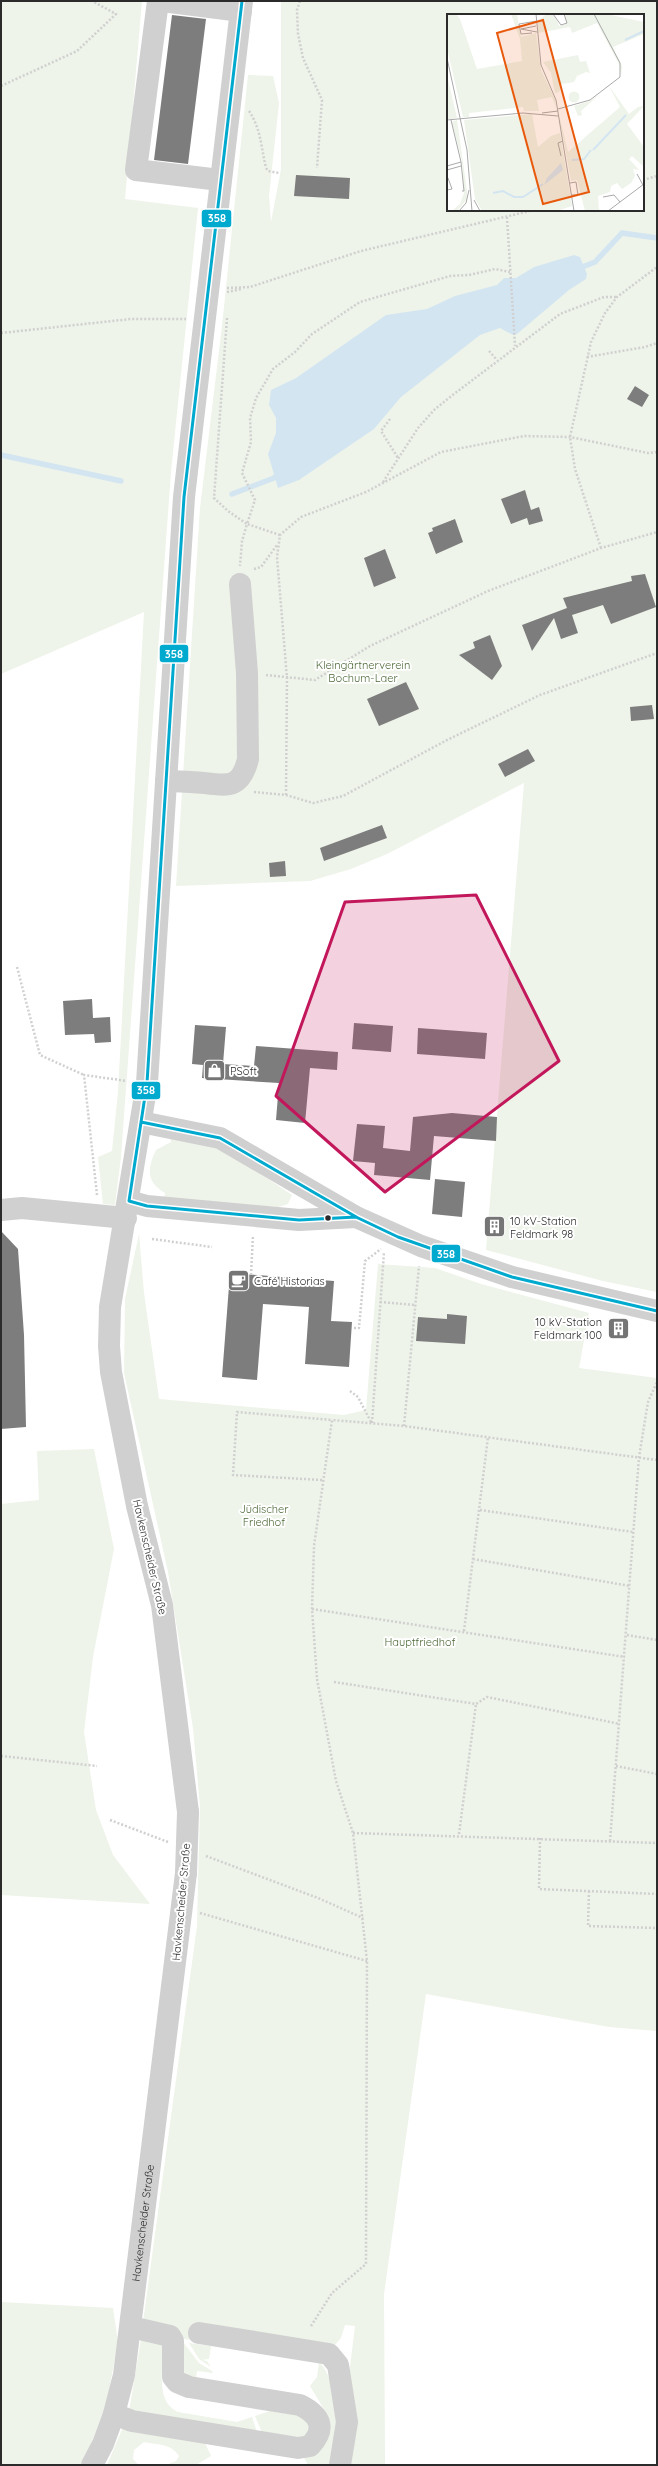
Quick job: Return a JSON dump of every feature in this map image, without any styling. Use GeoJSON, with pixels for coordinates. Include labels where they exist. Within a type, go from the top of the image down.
{"type":"FeatureCollection","features":[{"type":"Feature","properties":{"kind":"street"},"geometry":{"type":"LineString","coordinates":[[158,1],[136,170],[220,180]]}},
{"type":"Feature","properties":{"kind":"street"},"geometry":{"type":"LineString","coordinates":[[162,1],[242,6]]}},
{"type":"Feature","properties":{"kind":"street","name":"Havkenscheider Straße"},"geometry":{"type":"LineString","coordinates":[[92,2465],[103,2444],[114,2414],[124,2374],[186,1873],[188,1812],[162,1604],[138,1506],[111,1372],[109,1346],[110,1307],[142,1122],[147,1083],[184,497],[207,289],[242,6]]}},
{"type":"Feature","properties":{"kind":"street"},"geometry":{"type":"LineString","coordinates":[[166,780],[224,787],[234,783],[246,768],[248,759],[247,673],[240,579]]}},
{"type":"Feature","properties":{"kind":"street"},"geometry":{"type":"LineString","coordinates":[[142,1122],[220,1138],[356,1217],[421,1246],[512,1277],[657,1311]]}},
{"type":"Feature","properties":{"kind":"street"},"geometry":{"type":"LineString","coordinates":[[1,1210],[22,1208],[99,1216],[147,1206],[299,1220],[356,1217]]}},
{"type":"Feature","properties":{"kind":"street"},"geometry":{"type":"LineString","coordinates":[[114,2414],[132,2420],[277,2448],[304,2448],[310,2446],[319,2433],[318,2417],[312,2411],[300,2405],[189,2387],[177,2382],[173,2377],[173,2341],[170,2336],[130,2327]]}},
{"type":"Feature","properties":{"kind":"street"},"geometry":{"type":"LineString","coordinates":[[199,2333],[329,2354],[338,2365],[347,2422],[340,2465]]}},
{"type":"Feature","properties":{"kind":"path"},"geometry":{"type":"LineString","coordinates":[[1,86],[77,51],[116,14],[92,1]]}},
{"type":"Feature","properties":{"kind":"path"},"geometry":{"type":"LineString","coordinates":[[300,1],[297,10],[298,34],[303,58],[322,100],[317,168]]}},
{"type":"Feature","properties":{"kind":"path"},"geometry":{"type":"LineString","coordinates":[[230,99],[249,110],[261,135],[266,168],[268,171],[279,173]]}},
{"type":"Feature","properties":{"kind":"path"},"geometry":{"type":"LineString","coordinates":[[644,180],[657,176]]}},
{"type":"Feature","properties":{"kind":"path"},"geometry":{"type":"LineString","coordinates":[[207,289],[250,287],[360,251],[530,211]]}},
{"type":"Feature","properties":{"kind":"path"},"geometry":{"type":"LineString","coordinates":[[507,217],[513,335],[515,346]]}},
{"type":"Feature","properties":{"kind":"path"},"geometry":{"type":"LineString","coordinates":[[601,548],[575,469],[570,437],[587,357],[602,319],[616,297],[657,267]]}},
{"type":"Feature","properties":{"kind":"path"},"geometry":{"type":"LineString","coordinates":[[240,579],[242,541],[255,500],[242,473],[251,442],[250,418],[256,398],[273,369],[295,352],[312,334],[360,302],[450,276],[469,275],[494,269],[510,272]]}},
{"type":"Feature","properties":{"kind":"path"},"geometry":{"type":"LineString","coordinates":[[382,483],[418,428],[435,409],[515,346],[560,314],[604,297],[616,297]]}},
{"type":"Feature","properties":{"kind":"path"},"geometry":{"type":"LineString","coordinates":[[1,333],[131,319],[204,318]]}},
{"type":"Feature","properties":{"kind":"path"},"geometry":{"type":"LineString","coordinates":[[227,325],[214,498],[228,511],[247,524],[280,536]]}},
{"type":"Feature","properties":{"kind":"path"},"geometry":{"type":"LineString","coordinates":[[587,357],[646,347],[657,343]]}},
{"type":"Feature","properties":{"kind":"path"},"geometry":{"type":"LineString","coordinates":[[489,351],[497,360]]}},
{"type":"Feature","properties":{"kind":"path"},"geometry":{"type":"LineString","coordinates":[[390,419],[381,431],[398,458]]}},
{"type":"Feature","properties":{"kind":"path"},"geometry":{"type":"LineString","coordinates":[[657,452],[648,453],[570,437],[524,436],[441,452],[366,492],[301,517],[280,536],[278,545],[287,678],[286,795],[313,803],[343,796],[447,740],[540,695],[657,653]]}},
{"type":"Feature","properties":{"kind":"path"},"geometry":{"type":"LineString","coordinates":[[287,678],[315,680],[370,646],[488,591],[601,548],[657,532]]}},
{"type":"Feature","properties":{"kind":"path"},"geometry":{"type":"LineString","coordinates":[[240,579],[261,567],[278,545]]}},
{"type":"Feature","properties":{"kind":"path"},"geometry":{"type":"LineString","coordinates":[[17,967],[40,1055],[84,1075],[147,1083]]}},
{"type":"Feature","properties":{"kind":"path"},"geometry":{"type":"LineString","coordinates":[[84,1075],[99,1216]]}},
{"type":"Feature","properties":{"kind":"path"},"geometry":{"type":"LineString","coordinates":[[251,1275],[254,1229]]}},
{"type":"Feature","properties":{"kind":"path"},"geometry":{"type":"LineString","coordinates":[[152,1239],[212,1246]]}},
{"type":"Feature","properties":{"kind":"path"},"geometry":{"type":"LineString","coordinates":[[354,1328],[359,1328],[365,1261],[384,1246],[372,1423]]}},
{"type":"Feature","properties":{"kind":"path"},"geometry":{"type":"LineString","coordinates":[[404,1426],[421,1246]]}},
{"type":"Feature","properties":{"kind":"path"},"geometry":{"type":"LineString","coordinates":[[380,1302],[415,1305]]}},
{"type":"Feature","properties":{"kind":"path"},"geometry":{"type":"LineString","coordinates":[[610,1841],[627,1635],[639,1457],[648,1402],[657,1382]]}},
{"type":"Feature","properties":{"kind":"path"},"geometry":{"type":"LineString","coordinates":[[350,1391],[358,1397],[372,1423]]}},
{"type":"Feature","properties":{"kind":"path"},"geometry":{"type":"LineString","coordinates":[[322,1480],[233,1475],[237,1412],[404,1426],[657,1460]]}},
{"type":"Feature","properties":{"kind":"path"},"geometry":{"type":"LineString","coordinates":[[311,2326],[332,2293],[366,2264],[367,1961],[364,1918],[353,1832],[336,1781],[317,1679],[312,1609],[314,1546],[322,1480],[332,1420]]}},
{"type":"Feature","properties":{"kind":"path"},"geometry":{"type":"LineString","coordinates":[[464,1631],[488,1437]]}},
{"type":"Feature","properties":{"kind":"path"},"geometry":{"type":"LineString","coordinates":[[480,1510],[634,1532]]}},
{"type":"Feature","properties":{"kind":"path"},"geometry":{"type":"LineString","coordinates":[[472,1559],[630,1586]]}},
{"type":"Feature","properties":{"kind":"path"},"geometry":{"type":"LineString","coordinates":[[312,1609],[464,1631],[625,1657]]}},
{"type":"Feature","properties":{"kind":"path"},"geometry":{"type":"LineString","coordinates":[[627,1635],[657,1640]]}},
{"type":"Feature","properties":{"kind":"path"},"geometry":{"type":"LineString","coordinates":[[334,1682],[476,1704],[486,1697],[620,1724]]}},
{"type":"Feature","properties":{"kind":"path"},"geometry":{"type":"LineString","coordinates":[[459,1834],[476,1704]]}},
{"type":"Feature","properties":{"kind":"path"},"geometry":{"type":"LineString","coordinates":[[1,1756],[97,1766]]}},
{"type":"Feature","properties":{"kind":"path"},"geometry":{"type":"LineString","coordinates":[[616,1766],[657,1774]]}},
{"type":"Feature","properties":{"kind":"path"},"geometry":{"type":"LineString","coordinates":[[110,1820],[173,1844]]}},
{"type":"Feature","properties":{"kind":"path"},"geometry":{"type":"LineString","coordinates":[[353,1832],[459,1834],[657,1842]]}},
{"type":"Feature","properties":{"kind":"path"},"geometry":{"type":"LineString","coordinates":[[540,1838],[539,1889],[657,1894]]}},
{"type":"Feature","properties":{"kind":"path"},"geometry":{"type":"LineString","coordinates":[[201,1854],[318,1898],[364,1918]]}},
{"type":"Feature","properties":{"kind":"path"},"geometry":{"type":"LineString","coordinates":[[589,1891],[588,1926],[657,1928]]}},
{"type":"Feature","properties":{"kind":"path"},"geometry":{"type":"LineString","coordinates":[[182,1907],[367,1961]]}},
{"type":"Feature","properties":{"kind":"highlighted area"},"geometry":{"type":"Polygon","coordinates":[[[476,895],[559,1061],[385,1192],[276,1096],[345,902],[476,895]]]}},
{"type":"Feature","properties":{"kind":"green space"},"geometry":{"type":"Polygon","coordinates":[[[1,1],[142,1],[125,199],[198,208],[171,472],[121,1157],[115,1205],[103,1204],[98,1157],[112,1151],[118,1092],[144,612],[1,674],[1,1]]]}},
{"type":"Feature","properties":{"kind":"green space","name":"Kleingärtnerverein Bochum-Laer"},"geometry":{"type":"Polygon","coordinates":[[[281,1],[657,1],[657,1292],[603,1281],[486,1250],[524,783],[387,854],[351,869],[310,881],[176,886],[200,508],[222,326],[248,75],[273,76],[279,103],[269,196],[271,222],[281,169],[281,1]]]}},
{"type":"Feature","properties":{"kind":"green space"},"geometry":{"type":"Polygon","coordinates":[[[170,1136],[219,1149],[243,1162],[292,1195],[288,1204],[278,1207],[164,1199],[165,1193],[151,1180],[150,1169],[156,1150],[171,1142],[170,1136]]]}},
{"type":"Feature","properties":{"kind":"green space","name":"Hauptfriedhof"},"geometry":{"type":"Polygon","coordinates":[[[139,1234],[144,1293],[159,1399],[344,1415],[366,1410],[378,1264],[435,1268],[481,1284],[589,1313],[579,1368],[657,1378],[657,2031],[609,2027],[426,1994],[384,2294],[385,2465],[350,2465],[349,2376],[355,2326],[345,2325],[341,2338],[335,2345],[195,2324],[192,2340],[184,2339],[179,2332],[143,2322],[197,1926],[200,1806],[193,1728],[168,1572],[124,1373],[125,1299],[139,1234]]]}},
{"type":"Feature","properties":{"kind":"green space"},"geometry":{"type":"Polygon","coordinates":[[[94,1449],[114,1549],[93,1657],[84,1732],[96,1810],[113,1855],[150,1904],[1,1895],[1,1504],[39,1500],[37,1451],[94,1449]]]}},
{"type":"Feature","properties":{"kind":"green space"},"geometry":{"type":"Polygon","coordinates":[[[1,2302],[113,2308],[118,2342],[107,2401],[83,2465],[1,2465],[1,2302]]]}},
{"type":"Feature","properties":{"kind":"green space"},"geometry":{"type":"Polygon","coordinates":[[[141,2339],[162,2344],[163,2393],[166,2401],[171,2407],[178,2412],[237,2422],[252,2417],[258,2435],[129,2412],[141,2339]]]}},
{"type":"Feature","properties":{"kind":"green space"},"geometry":{"type":"Polygon","coordinates":[[[183,2342],[199,2363],[213,2373],[197,2371],[196,2378],[190,2381],[182,2373],[183,2342]]]}},
{"type":"Feature","properties":{"kind":"green space"},"geometry":{"type":"Polygon","coordinates":[[[189,2343],[211,2346],[209,2359],[202,2360],[207,2361],[211,2367],[199,2359],[189,2343]]]}},
{"type":"Feature","properties":{"kind":"green space"},"geometry":{"type":"Polygon","coordinates":[[[319,2363],[323,2366],[330,2380],[340,2416],[334,2465],[308,2465],[303,2456],[328,2416],[310,2386],[317,2377],[319,2363]]]}},
{"type":"Feature","properties":{"kind":"green space"},"geometry":{"type":"Polygon","coordinates":[[[270,2411],[302,2416],[310,2424],[306,2438],[263,2435],[255,2416],[270,2411]]]}},
{"type":"Feature","properties":{"kind":"green space"},"geometry":{"type":"Polygon","coordinates":[[[123,2427],[205,2443],[211,2456],[196,2465],[166,2465],[176,2461],[179,2456],[176,2452],[163,2445],[144,2442],[134,2450],[133,2459],[139,2465],[107,2465],[123,2427]]]}},
{"type":"Feature","properties":{"kind":"water"},"geometry":{"type":"Polygon","coordinates":[[[574,255],[580,257],[587,274],[586,279],[569,290],[517,334],[513,335],[500,328],[480,335],[401,397],[374,429],[299,480],[278,488],[268,454],[276,433],[276,418],[269,405],[271,390],[296,378],[386,315],[427,309],[455,296],[497,285],[504,278],[516,278],[534,267],[574,255]]]}},
{"type":"Feature","properties":{"kind":"building"},"geometry":{"type":"Polygon","coordinates":[[[172,15],[206,19],[188,164],[154,160],[172,15]]]}},
{"type":"Feature","properties":{"kind":"building"},"geometry":{"type":"Polygon","coordinates":[[[296,175],[350,178],[349,199],[294,196],[296,175]]]}},
{"type":"Feature","properties":{"kind":"building"},"geometry":{"type":"Polygon","coordinates":[[[635,386],[649,395],[642,407],[627,399],[635,386]]]}},
{"type":"Feature","properties":{"kind":"building"},"geometry":{"type":"Polygon","coordinates":[[[525,490],[531,510],[539,507],[543,521],[529,525],[527,518],[511,524],[501,499],[525,490]]]}},
{"type":"Feature","properties":{"kind":"building"},"geometry":{"type":"Polygon","coordinates":[[[455,519],[463,542],[436,554],[428,533],[433,531],[432,528],[455,519]]]}},
{"type":"Feature","properties":{"kind":"building"},"geometry":{"type":"Polygon","coordinates":[[[385,549],[396,578],[374,587],[364,558],[385,549]]]}},
{"type":"Feature","properties":{"kind":"building"},"geometry":{"type":"Polygon","coordinates":[[[645,574],[656,607],[611,624],[603,605],[572,615],[578,633],[561,639],[554,618],[532,651],[522,625],[567,608],[563,598],[632,581],[631,576],[645,574]]]}},
{"type":"Feature","properties":{"kind":"building"},"geometry":{"type":"Polygon","coordinates":[[[490,635],[502,666],[492,680],[459,655],[475,648],[473,642],[490,635]]]}},
{"type":"Feature","properties":{"kind":"building"},"geometry":{"type":"Polygon","coordinates":[[[406,682],[419,709],[379,726],[367,699],[406,682]]]}},
{"type":"Feature","properties":{"kind":"building"},"geometry":{"type":"Polygon","coordinates":[[[652,705],[654,719],[631,721],[630,707],[652,705]]]}},
{"type":"Feature","properties":{"kind":"building"},"geometry":{"type":"Polygon","coordinates":[[[528,749],[535,761],[505,777],[498,764],[528,749]]]}},
{"type":"Feature","properties":{"kind":"building"},"geometry":{"type":"Polygon","coordinates":[[[382,825],[387,838],[324,861],[320,848],[382,825]]]}},
{"type":"Feature","properties":{"kind":"building"},"geometry":{"type":"Polygon","coordinates":[[[285,861],[286,876],[270,877],[269,863],[285,861]]]}},
{"type":"Feature","properties":{"kind":"building"},"geometry":{"type":"Polygon","coordinates":[[[92,999],[93,1018],[110,1017],[111,1042],[95,1043],[94,1034],[65,1035],[63,1001],[92,999]]]}},
{"type":"Feature","properties":{"kind":"building"},"geometry":{"type":"Polygon","coordinates":[[[354,1023],[393,1026],[391,1052],[352,1049],[354,1023]]]}},
{"type":"Feature","properties":{"kind":"building"},"geometry":{"type":"Polygon","coordinates":[[[195,1025],[226,1027],[223,1064],[254,1066],[256,1046],[338,1052],[337,1070],[310,1068],[305,1123],[276,1120],[279,1083],[202,1078],[203,1065],[192,1064],[195,1025]]]}},
{"type":"Feature","properties":{"kind":"building"},"geometry":{"type":"Polygon","coordinates":[[[418,1028],[487,1033],[485,1059],[417,1054],[418,1028]]]}},
{"type":"Feature","properties":{"kind":"building"},"geometry":{"type":"Polygon","coordinates":[[[452,1113],[497,1117],[496,1141],[434,1136],[430,1180],[374,1175],[375,1163],[353,1161],[357,1124],[385,1126],[383,1148],[410,1151],[413,1117],[452,1113]]]}},
{"type":"Feature","properties":{"kind":"building"},"geometry":{"type":"Polygon","coordinates":[[[435,1179],[465,1182],[462,1217],[432,1214],[435,1179]]]}},
{"type":"Feature","properties":{"kind":"building"},"geometry":{"type":"Polygon","coordinates":[[[1,1231],[18,1249],[24,1335],[26,1427],[1,1429],[1,1231]]]}},
{"type":"Feature","properties":{"kind":"building"},"geometry":{"type":"Polygon","coordinates":[[[230,1273],[334,1281],[331,1321],[352,1322],[349,1367],[305,1364],[309,1307],[263,1304],[257,1380],[222,1377],[230,1273]]]}},
{"type":"Feature","properties":{"kind":"building"},"geometry":{"type":"Polygon","coordinates":[[[447,1314],[467,1316],[465,1344],[416,1341],[418,1317],[447,1319],[447,1314]]]}},
{"type":"Feature","properties":{"kind":"waterway"},"geometry":{"type":"LineString","coordinates":[[577,269],[595,262],[622,233],[657,238]]}},
{"type":"Feature","properties":{"kind":"waterway"},"geometry":{"type":"LineString","coordinates":[[1,455],[121,481]]}},
{"type":"Feature","properties":{"kind":"waterway"},"geometry":{"type":"LineString","coordinates":[[232,494],[274,478],[279,473]]}},
{"type":"Feature","properties":{"kind":"transit line","name":"358"},"geometry":{"type":"LineString","coordinates":[[242,1],[184,497],[147,1083],[129,1201],[147,1206],[299,1220],[356,1217],[398,1237],[512,1277],[657,1311]]}},
{"type":"Feature","properties":{"kind":"transit line","name":"358"},"geometry":{"type":"LineString","coordinates":[[141,1122],[220,1138],[358,1218]]}},
{"type":"Feature","properties":{"kind":"place","name":"PSoft"},"geometry":{"type":"Point","coordinates":[215,1071]}},
{"type":"Feature","properties":{"kind":"place","name":"10 kV-Station Feldmark 98"},"geometry":{"type":"Point","coordinates":[494,1227]}},
{"type":"Feature","properties":{"kind":"place","name":"Café Historias"},"geometry":{"type":"Point","coordinates":[238,1281]}},
{"type":"Feature","properties":{"kind":"place","name":"10 kV-Station Feldmark 100"},"geometry":{"type":"Point","coordinates":[618,1328]}},
{"type":"Feature","properties":{"kind":"park label","name":"Jüdischer Friedhof"},"geometry":{"type":"Point","coordinates":[264,1515]}}]}
